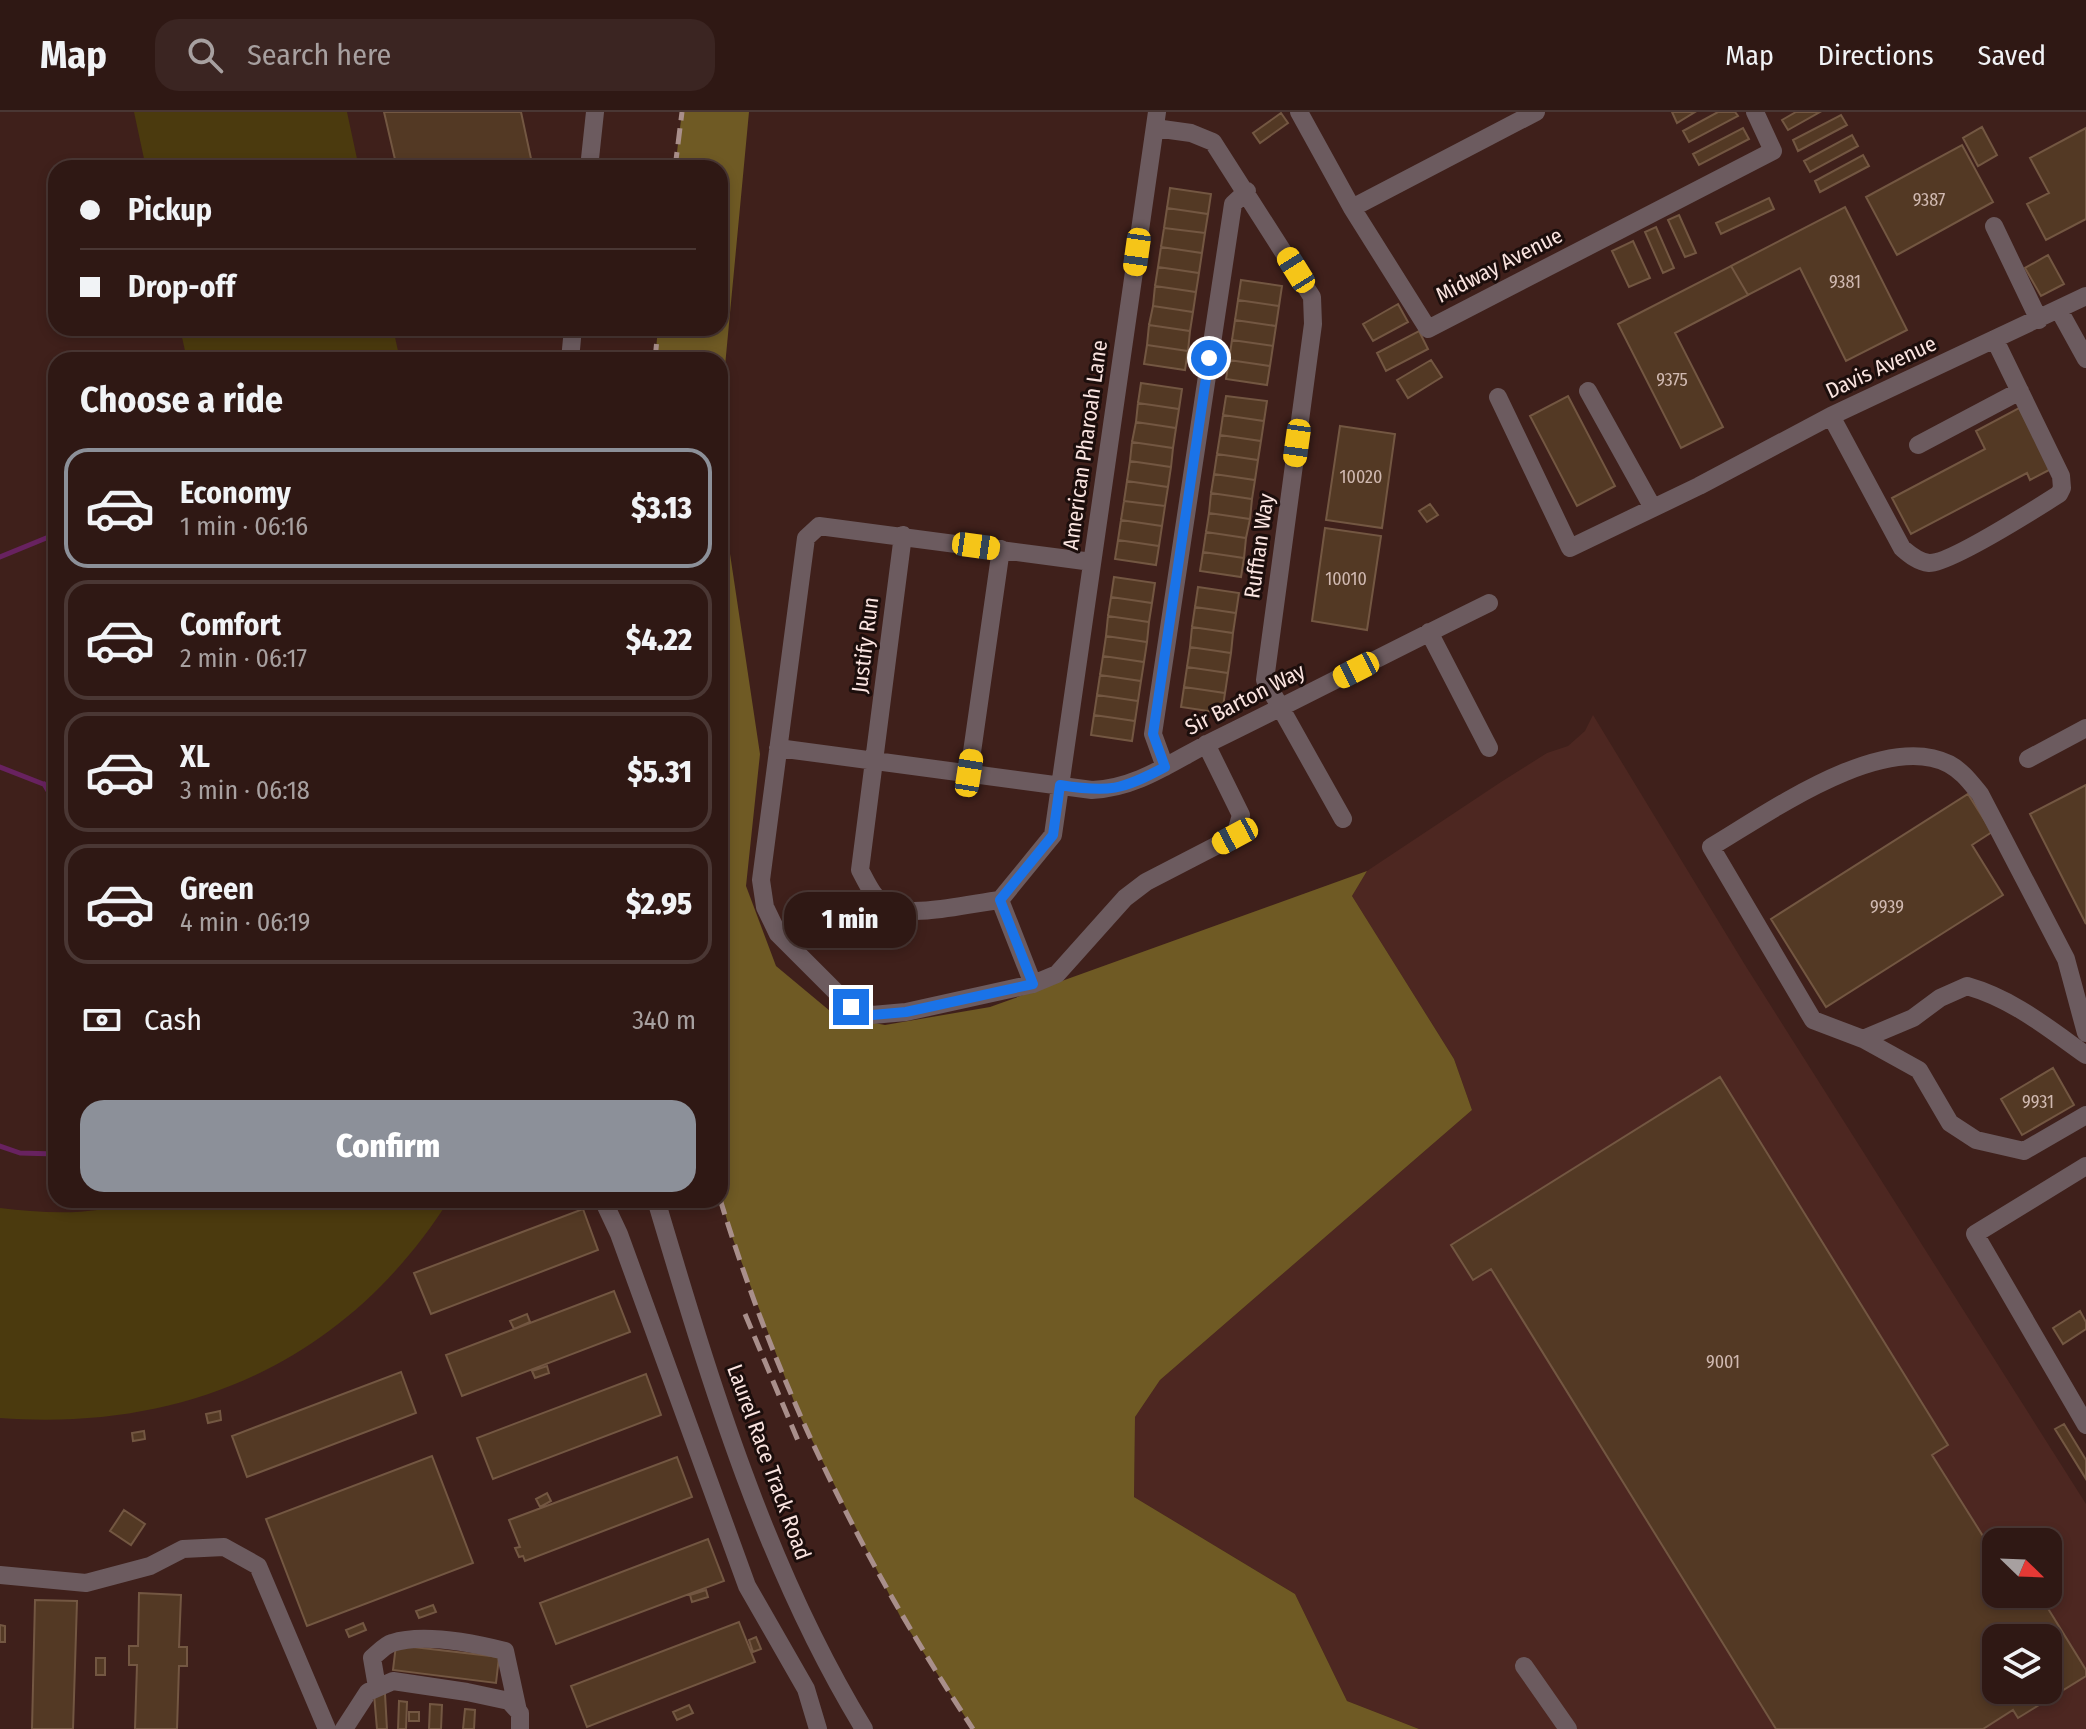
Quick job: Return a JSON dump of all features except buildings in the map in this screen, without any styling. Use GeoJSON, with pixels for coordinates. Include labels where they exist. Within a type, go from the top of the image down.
{"type":"FeatureCollection","features":[{"type":"Feature","properties":{"kind":"street"},"geometry":{"type":"LineString","coordinates":[[590,160],[595,112]]}},
{"type":"Feature","properties":{"kind":"street","name":"Midway Avenue"},"geometry":{"type":"LineString","coordinates":[[1299,112],[1352,208],[1428,329],[1773,151],[1755,112]]}},
{"type":"Feature","properties":{"kind":"street"},"geometry":{"type":"LineString","coordinates":[[1352,208],[1536,112]]}},
{"type":"Feature","properties":{"kind":"street","name":"Ruffian Way"},"geometry":{"type":"LineString","coordinates":[[1156,120],[1213,142],[1312,297],[1314,314],[1265,680],[1283,707],[1343,819]]}},
{"type":"Feature","properties":{"kind":"street","name":"American Pharoah Lane"},"geometry":{"type":"LineString","coordinates":[[1000,900],[1053,835],[1156,120]]}},
{"type":"Feature","properties":{"kind":"street"},"geometry":{"type":"LineString","coordinates":[[1165,767],[1153,734],[1233,204],[1247,191]]}},
{"type":"Feature","properties":{"kind":"street"},"geometry":{"type":"LineString","coordinates":[[1994,226],[2039,320]]}},
{"type":"Feature","properties":{"kind":"street","name":"Davis Avenue"},"geometry":{"type":"LineString","coordinates":[[1498,397],[1570,548],[1699,486],[1831,416],[2086,296]]}},
{"type":"Feature","properties":{"kind":"street"},"geometry":{"type":"LineString","coordinates":[[2059,310],[2086,359]]}},
{"type":"Feature","properties":{"kind":"street"},"geometry":{"type":"LineString","coordinates":[[1831,416],[1897,541],[1911,556],[1930,563],[1943,560],[2059,494],[2062,488],[2061,476],[1995,340]]}},
{"type":"Feature","properties":{"kind":"street"},"geometry":{"type":"LineString","coordinates":[[1588,391],[1653,508]]}},
{"type":"Feature","properties":{"kind":"street"},"geometry":{"type":"LineString","coordinates":[[1918,445],[2020,391]]}},
{"type":"Feature","properties":{"kind":"street"},"geometry":{"type":"LineString","coordinates":[[1092,562],[819,526],[806,538],[761,880],[765,907],[778,934],[851,1007],[872,1015],[906,1012],[1033,984],[1057,974],[1125,898],[1146,882],[1235,836],[1241,815],[1206,744]]}},
{"type":"Feature","properties":{"kind":"street","name":"Justify Run"},"geometry":{"type":"LineString","coordinates":[[903,535],[860,870],[872,893],[888,907],[913,911],[1000,900]]}},
{"type":"Feature","properties":{"kind":"street"},"geometry":{"type":"LineString","coordinates":[[969,773],[1001,549]]}},
{"type":"Feature","properties":{"kind":"street","name":"Sir Barton Way"},"geometry":{"type":"LineString","coordinates":[[778,748],[1092,790],[1115,789],[1134,783],[1489,603]]}},
{"type":"Feature","properties":{"kind":"street"},"geometry":{"type":"LineString","coordinates":[[1429,632],[1489,748]]}},
{"type":"Feature","properties":{"kind":"street"},"geometry":{"type":"LineString","coordinates":[[2028,759],[2086,728]]}},
{"type":"Feature","properties":{"kind":"street"},"geometry":{"type":"LineString","coordinates":[[2086,1033],[2066,959],[1980,794],[1962,772],[1946,762],[1925,757],[1888,758],[1831,776],[1711,847],[1813,1020],[1863,1039],[1919,1070],[1950,1123],[1976,1140],[2024,1151],[2086,1115]]}},
{"type":"Feature","properties":{"kind":"street"},"geometry":{"type":"LineString","coordinates":[[1000,900],[1033,984]]}},
{"type":"Feature","properties":{"kind":"street"},"geometry":{"type":"LineString","coordinates":[[1863,1039],[1913,1018],[1940,998],[1967,986],[1994,994],[2086,1055]]}},
{"type":"Feature","properties":{"kind":"street"},"geometry":{"type":"LineString","coordinates":[[2086,1166],[1975,1234],[2086,1425]]}},
{"type":"Feature","properties":{"kind":"street"},"geometry":{"type":"LineString","coordinates":[[607,1208],[619,1234],[747,1586],[806,1689],[818,1729]]}},
{"type":"Feature","properties":{"kind":"street","name":"Laurel Race Track Road"},"geometry":{"type":"LineString","coordinates":[[658,1208],[695,1331],[764,1528],[806,1623],[864,1729]]}},
{"type":"Feature","properties":{"kind":"street"},"geometry":{"type":"LineString","coordinates":[[0,1575],[86,1583],[150,1566],[183,1549],[224,1547],[258,1566],[327,1729]]}},
{"type":"Feature","properties":{"kind":"street"},"geometry":{"type":"LineString","coordinates":[[377,1687],[372,1658],[389,1643],[432,1639],[490,1647],[505,1651],[519,1720]]}},
{"type":"Feature","properties":{"kind":"street"},"geometry":{"type":"LineString","coordinates":[[1524,1666],[1568,1729]]}},
{"type":"Feature","properties":{"kind":"street"},"geometry":{"type":"LineString","coordinates":[[344,1729],[368,1692],[393,1681],[509,1701],[519,1720]]}},
{"type":"Feature","properties":{"kind":"shaded area"},"geometry":{"type":"Polygon","coordinates":[[[134,112],[347,112],[357,160],[144,160],[134,112]]]}},
{"type":"Feature","properties":{"kind":"shaded area"},"geometry":{"type":"Polygon","coordinates":[[[682,112],[749,112],[728,334],[728,160],[676,160],[682,112]]]}},
{"type":"Feature","properties":{"kind":"shaded area"},"geometry":{"type":"Polygon","coordinates":[[[182,336],[395,336],[398,352],[185,352],[182,336]]]}},
{"type":"Feature","properties":{"kind":"shaded area"},"geometry":{"type":"Polygon","coordinates":[[[657,336],[728,336],[726,352],[656,352],[657,336]]]}},
{"type":"Feature","properties":{"kind":"shaded area"},"geometry":{"type":"Polygon","coordinates":[[[728,540],[760,754],[746,886],[776,966],[836,1016],[885,1025],[990,1007],[1367,871],[1352,896],[1454,1059],[1472,1110],[1160,1380],[1135,1417],[1134,1497],[1295,1594],[1347,1701],[1419,1729],[973,1729],[900,1616],[798,1412],[724,1208],[728,1208],[728,540]]]}},
{"type":"Feature","properties":{"kind":"shaded area"},"geometry":{"type":"Polygon","coordinates":[[[1593,715],[1745,965],[2086,1504],[2086,1729],[1419,1729],[1347,1701],[1295,1594],[1134,1497],[1135,1417],[1160,1380],[1472,1110],[1454,1059],[1352,896],[1367,871],[1547,753],[1568,746],[1585,731],[1593,715]]]}},
{"type":"Feature","properties":{"kind":"shaded area"},"geometry":{"type":"Polygon","coordinates":[[[0,1208],[51,1212],[103,1209],[443,1208],[408,1256],[362,1304],[311,1343],[256,1375],[197,1398],[135,1412],[69,1419],[0,1418],[0,1208]]]}},
{"type":"Feature","properties":{"kind":"waterway"},"geometry":{"type":"LineString","coordinates":[[0,557],[48,537]]}},
{"type":"Feature","properties":{"kind":"waterway"},"geometry":{"type":"LineString","coordinates":[[0,767],[48,786]]}},
{"type":"Feature","properties":{"kind":"waterway"},"geometry":{"type":"LineString","coordinates":[[44,784],[48,791]]}},
{"type":"Feature","properties":{"kind":"waterway"},"geometry":{"type":"LineString","coordinates":[[0,1146],[20,1153],[48,1154]]}},
{"type":"Feature","properties":{"kind":"railway"},"geometry":{"type":"LineString","coordinates":[[676,160],[682,112]]}},
{"type":"Feature","properties":{"kind":"railway"},"geometry":{"type":"LineString","coordinates":[[656,352],[657,336]]}},
{"type":"Feature","properties":{"kind":"railway"},"geometry":{"type":"LineString","coordinates":[[723,1208],[769,1340],[827,1473],[895,1602],[973,1729]]}},
{"type":"Feature","properties":{"kind":"railway"},"geometry":{"type":"LineString","coordinates":[[745,1314],[799,1443]]}},
{"type":"Feature","properties":{"kind":"route"},"geometry":{"type":"LineString","coordinates":[[851,1007],[872,1015],[906,1012],[1033,984],[1000,900],[1053,835],[1060,785],[1092,790],[1115,789],[1165,767],[1153,734],[1209,358]]}}]}
